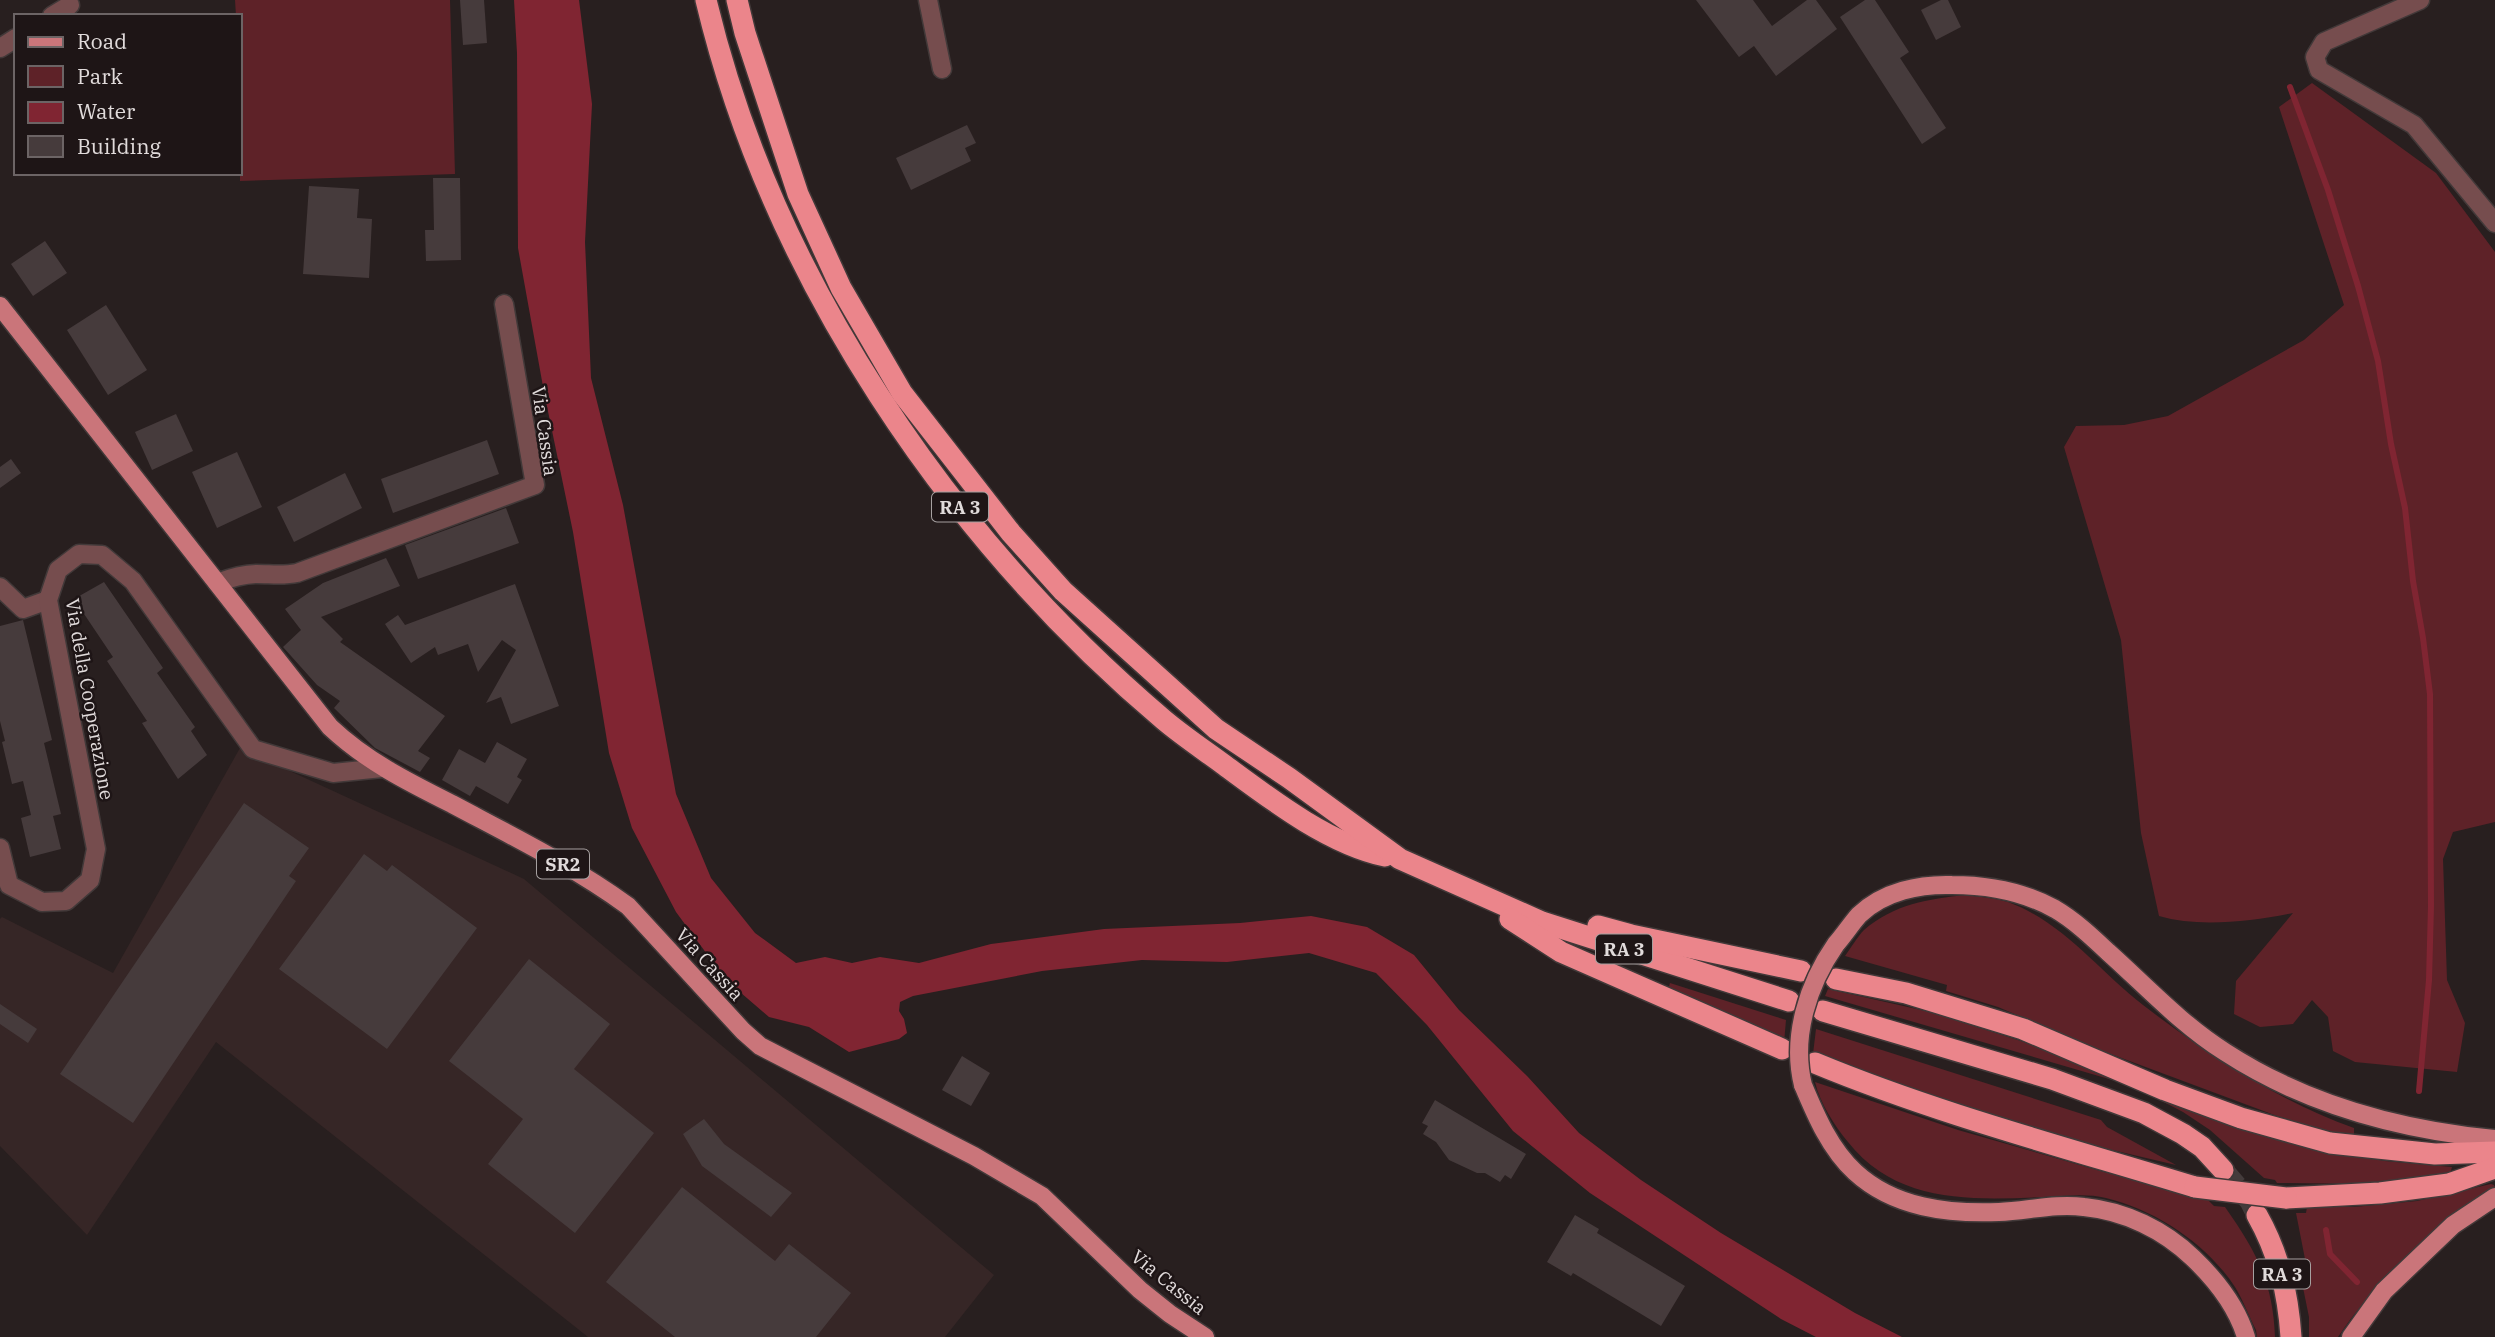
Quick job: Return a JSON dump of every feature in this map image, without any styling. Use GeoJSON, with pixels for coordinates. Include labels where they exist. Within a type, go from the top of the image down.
{"type":"FeatureCollection","features":[{"type":"Feature","properties":{"kind":"highway","name":"RA 3"},"geometry":{"type":"LineString","coordinates":[[706,0],[717,45],[756,160],[812,280],[863,371],[915,450],[996,553],[1106,670],[1167,723],[1284,808],[1332,835],[1377,854],[1400,859]]}},
{"type":"Feature","properties":{"kind":"highway","name":"RA 3"},"geometry":{"type":"LineString","coordinates":[[737,0],[776,133],[798,194],[841,288],[902,393],[1011,533],[1063,591],[1216,729],[1400,859],[1542,922],[1789,1001]]}},
{"type":"Feature","properties":{"kind":"highway"},"geometry":{"type":"LineString","coordinates":[[1461,888],[1631,935],[1801,971]]}},
{"type":"Feature","properties":{"kind":"highway"},"geometry":{"type":"LineString","coordinates":[[1461,888],[1561,952],[1782,1049]]}},
{"type":"Feature","properties":{"kind":"highway"},"geometry":{"type":"LineString","coordinates":[[1836,979],[1906,993],[2023,1029],[2165,1090],[2241,1118],[2330,1143],[2435,1154],[2495,1152]]}},
{"type":"Feature","properties":{"kind":"highway"},"geometry":{"type":"LineString","coordinates":[[1823,1011],[2052,1079],[2144,1113],[2202,1147],[2223,1170]]}},
{"type":"Feature","properties":{"kind":"highway"},"geometry":{"type":"LineString","coordinates":[[1815,1063],[1868,1085],[2035,1139],[2195,1186],[2286,1198],[2380,1193],[2449,1184],[2495,1168]]}},
{"type":"Feature","properties":{"kind":"highway","name":"RA 3"},"geometry":{"type":"LineString","coordinates":[[2258,1215],[2271,1240],[2282,1274],[2289,1307],[2291,1337]]}},
{"type":"Feature","properties":{"kind":"main road","name":"Via Cassia"},"geometry":{"type":"LineString","coordinates":[[0,306],[330,727],[382,768],[548,855],[606,890],[628,906],[760,1046],[974,1156],[1042,1196],[1140,1290],[1205,1337]]}},
{"type":"Feature","properties":{"kind":"main road"},"geometry":{"type":"LineString","coordinates":[[2246,1337],[2227,1296],[2202,1266],[2182,1247],[2131,1218],[2083,1206],[1998,1212],[1943,1210],[1912,1205],[1886,1193],[1855,1172],[1832,1145],[1803,1085],[1799,1052],[1804,1011],[1818,972],[1836,944],[1861,914],[1894,893],[1930,884],[1972,885],[2017,893],[2055,909],[2084,930],[2187,1024],[2225,1052],[2284,1084],[2345,1108],[2406,1126],[2495,1139]]}},
{"type":"Feature","properties":{"kind":"main road"},"geometry":{"type":"LineString","coordinates":[[2351,1337],[2384,1291],[2453,1225],[2495,1197]]}},
{"type":"Feature","properties":{"kind":"street"},"geometry":{"type":"LineString","coordinates":[[928,0],[942,69]]}},
{"type":"Feature","properties":{"kind":"street"},"geometry":{"type":"LineString","coordinates":[[2420,0],[2324,42],[2315,57],[2319,70],[2414,125],[2495,223]]}},
{"type":"Feature","properties":{"kind":"street"},"geometry":{"type":"LineString","coordinates":[[55,14],[70,5]]}},
{"type":"Feature","properties":{"kind":"street","name":"Via Cassia"},"geometry":{"type":"LineString","coordinates":[[217,583],[236,576],[297,573],[535,485],[503,304]]}},
{"type":"Feature","properties":{"kind":"street","name":"Via della Cooperazione"},"geometry":{"type":"LineString","coordinates":[[0,848],[9,885],[42,902],[66,901],[90,880],[96,849],[48,600],[58,570],[79,554],[102,555],[133,581],[253,749],[333,773],[382,768]]}},
{"type":"Feature","properties":{"kind":"street"},"geometry":{"type":"LineString","coordinates":[[0,587],[23,609],[48,600]]}},
{"type":"Feature","properties":{"kind":"shaded area"},"geometry":{"type":"Polygon","coordinates":[[[240,748],[524,879],[994,1275],[945,1337],[588,1337],[216,1042],[87,1235],[0,1146],[0,919],[2,917],[113,973],[240,748]]]}},
{"type":"Feature","properties":{"kind":"green space"},"geometry":{"type":"Polygon","coordinates":[[[235,0],[450,0],[455,174],[240,181],[242,14],[236,14],[235,0]]]}},
{"type":"Feature","properties":{"kind":"green space"},"geometry":{"type":"Polygon","coordinates":[[[2312,83],[2436,173],[2495,252],[2495,822],[2453,832],[2443,859],[2447,980],[2465,1023],[2457,1072],[2355,1062],[2333,1051],[2328,1017],[2312,1000],[2293,1024],[2260,1027],[2234,1014],[2236,981],[2293,913],[2244,921],[2208,922],[2159,916],[2141,833],[2121,640],[2064,447],[2076,426],[2124,425],[2168,416],[2304,340],[2344,305],[2279,107],[2312,83]]]}},
{"type":"Feature","properties":{"kind":"green space"},"geometry":{"type":"Polygon","coordinates":[[[1966,895],[2008,902],[2046,922],[2143,1005],[2193,1041],[2271,1090],[2354,1128],[2354,1136],[2347,1137],[2277,1116],[2100,1050],[1998,1007],[1946,991],[1947,985],[1845,956],[1864,930],[1887,914],[1912,904],[1966,895]]]}},
{"type":"Feature","properties":{"kind":"green space"},"geometry":{"type":"Polygon","coordinates":[[[1670,983],[1786,1020],[1784,1043],[1668,990],[1670,983]]]}},
{"type":"Feature","properties":{"kind":"green space"},"geometry":{"type":"Polygon","coordinates":[[[1828,989],[1930,1012],[2024,1042],[2126,1084],[1825,996],[1828,989]]]}},
{"type":"Feature","properties":{"kind":"green space"},"geometry":{"type":"Polygon","coordinates":[[[1816,1029],[2101,1120],[2107,1127],[2176,1165],[2074,1141],[1982,1115],[1813,1054],[1816,1029]]]}},
{"type":"Feature","properties":{"kind":"green space"},"geometry":{"type":"Polygon","coordinates":[[[1815,1082],[1958,1130],[2104,1172],[2204,1196],[2214,1206],[2225,1207],[2246,1238],[2261,1268],[2271,1300],[2275,1337],[2257,1337],[2235,1287],[2210,1257],[2179,1231],[2143,1211],[2106,1198],[2091,1196],[1989,1198],[1937,1194],[1889,1177],[1868,1162],[1848,1142],[1824,1106],[1815,1082]]]}},
{"type":"Feature","properties":{"kind":"green space"},"geometry":{"type":"Polygon","coordinates":[[[2151,1094],[2326,1151],[2385,1161],[2452,1167],[2450,1174],[2371,1184],[2277,1183],[2264,1178],[2210,1130],[2151,1094]]]}},
{"type":"Feature","properties":{"kind":"green space"},"geometry":{"type":"Polygon","coordinates":[[[2491,1184],[2495,1188],[2429,1237],[2390,1274],[2338,1337],[2309,1337],[2309,1317],[2298,1263],[2305,1259],[2296,1213],[2306,1213],[2307,1207],[2354,1207],[2417,1201],[2491,1184]]]}},
{"type":"Feature","properties":{"kind":"water"},"geometry":{"type":"Polygon","coordinates":[[[514,0],[579,0],[592,104],[585,242],[591,378],[623,505],[676,794],[711,878],[755,933],[796,963],[825,957],[852,963],[880,957],[919,963],[991,944],[1104,929],[1240,923],[1311,916],[1367,927],[1414,955],[1459,1010],[1528,1077],[1579,1133],[1641,1180],[1721,1233],[1855,1313],[1902,1337],[1816,1337],[1781,1319],[1590,1193],[1513,1131],[1427,1025],[1376,973],[1309,953],[1227,962],[1142,960],[1042,971],[913,996],[900,1002],[899,1011],[907,1033],[899,1039],[849,1052],[809,1027],[769,1017],[726,980],[676,912],[632,828],[609,753],[573,532],[518,248],[517,53],[514,0]]]}},
{"type":"Feature","properties":{"kind":"building"},"geometry":{"type":"Polygon","coordinates":[[[460,0],[484,0],[487,43],[463,45],[460,0]]]}},
{"type":"Feature","properties":{"kind":"building"},"geometry":{"type":"Polygon","coordinates":[[[1696,0],[1753,0],[1772,26],[1807,0],[1816,0],[1837,29],[1776,76],[1754,46],[1739,57],[1696,0]]]}},
{"type":"Feature","properties":{"kind":"building"},"geometry":{"type":"Polygon","coordinates":[[[1865,0],[1875,0],[1909,52],[1900,58],[1946,128],[1922,144],[1840,17],[1865,0]]]}},
{"type":"Feature","properties":{"kind":"building"},"geometry":{"type":"Polygon","coordinates":[[[1941,0],[1948,0],[1961,27],[1936,40],[1921,10],[1941,0]]]}},
{"type":"Feature","properties":{"kind":"building"},"geometry":{"type":"Polygon","coordinates":[[[967,125],[976,143],[965,148],[971,161],[911,190],[896,158],[967,125]]]}},
{"type":"Feature","properties":{"kind":"building"},"geometry":{"type":"Polygon","coordinates":[[[433,178],[460,178],[461,260],[426,261],[425,230],[434,230],[433,178]]]}},
{"type":"Feature","properties":{"kind":"building"},"geometry":{"type":"Polygon","coordinates":[[[309,186],[359,189],[357,218],[372,219],[369,278],[303,274],[309,186]]]}},
{"type":"Feature","properties":{"kind":"building"},"geometry":{"type":"Polygon","coordinates":[[[45,241],[67,273],[33,296],[11,264],[45,241]]]}},
{"type":"Feature","properties":{"kind":"building"},"geometry":{"type":"Polygon","coordinates":[[[106,305],[147,370],[108,395],[67,330],[106,305]]]}},
{"type":"Feature","properties":{"kind":"building"},"geometry":{"type":"Polygon","coordinates":[[[176,414],[193,451],[152,470],[135,432],[176,414]]]}},
{"type":"Feature","properties":{"kind":"building"},"geometry":{"type":"Polygon","coordinates":[[[487,440],[499,474],[393,513],[381,479],[487,440]]]}},
{"type":"Feature","properties":{"kind":"building"},"geometry":{"type":"Polygon","coordinates":[[[237,452],[262,507],[217,528],[192,472],[237,452]]]}},
{"type":"Feature","properties":{"kind":"building"},"geometry":{"type":"Polygon","coordinates":[[[11,459],[21,473],[0,488],[0,467],[11,459]]]}},
{"type":"Feature","properties":{"kind":"building"},"geometry":{"type":"Polygon","coordinates":[[[345,473],[362,508],[294,542],[277,507],[345,473]]]}},
{"type":"Feature","properties":{"kind":"building"},"geometry":{"type":"Polygon","coordinates":[[[506,508],[519,543],[418,579],[405,545],[506,508]]]}},
{"type":"Feature","properties":{"kind":"building"},"geometry":{"type":"Polygon","coordinates":[[[386,558],[400,586],[321,617],[343,639],[340,642],[445,716],[418,751],[430,758],[420,772],[375,748],[334,708],[340,701],[317,685],[283,647],[301,630],[285,609],[323,583],[386,558]]]}},
{"type":"Feature","properties":{"kind":"building"},"geometry":{"type":"Polygon","coordinates":[[[104,582],[163,668],[157,673],[195,727],[191,731],[207,755],[178,779],[142,723],[147,721],[107,661],[113,657],[74,599],[104,582]]]}},
{"type":"Feature","properties":{"kind":"building"},"geometry":{"type":"Polygon","coordinates":[[[515,584],[559,706],[511,724],[501,697],[486,703],[516,650],[502,640],[478,672],[468,644],[438,655],[435,647],[411,663],[385,624],[398,615],[405,625],[515,584]]]}},
{"type":"Feature","properties":{"kind":"building"},"geometry":{"type":"Polygon","coordinates":[[[23,620],[52,740],[44,743],[61,814],[53,816],[61,849],[30,857],[21,818],[31,815],[23,781],[12,784],[0,721],[0,626],[23,620]]]}},
{"type":"Feature","properties":{"kind":"building"},"geometry":{"type":"Polygon","coordinates":[[[497,742],[527,759],[517,777],[522,780],[508,804],[476,786],[470,796],[442,780],[459,749],[485,763],[497,742]]]}},
{"type":"Feature","properties":{"kind":"building"},"geometry":{"type":"Polygon","coordinates":[[[244,803],[309,848],[289,876],[296,881],[133,1123],[60,1074],[244,803]]]}},
{"type":"Feature","properties":{"kind":"building"},"geometry":{"type":"Polygon","coordinates":[[[364,854],[387,871],[392,865],[477,928],[387,1049],[279,969],[364,854]]]}},
{"type":"Feature","properties":{"kind":"building"},"geometry":{"type":"Polygon","coordinates":[[[529,959],[610,1024],[574,1069],[654,1133],[575,1233],[488,1164],[523,1119],[449,1061],[529,959]]]}},
{"type":"Feature","properties":{"kind":"building"},"geometry":{"type":"Polygon","coordinates":[[[0,1004],[37,1029],[28,1043],[0,1024],[0,1004]]]}},
{"type":"Feature","properties":{"kind":"building"},"geometry":{"type":"Polygon","coordinates":[[[962,1056],[990,1073],[971,1106],[942,1090],[962,1056]]]}},
{"type":"Feature","properties":{"kind":"building"},"geometry":{"type":"Polygon","coordinates":[[[1435,1100],[1526,1154],[1511,1179],[1505,1175],[1500,1182],[1485,1173],[1477,1173],[1449,1160],[1436,1142],[1423,1134],[1428,1126],[1422,1123],[1435,1100]]]}},
{"type":"Feature","properties":{"kind":"building"},"geometry":{"type":"Polygon","coordinates":[[[704,1119],[724,1144],[792,1193],[771,1217],[702,1166],[683,1134],[704,1119]]]}},
{"type":"Feature","properties":{"kind":"building"},"geometry":{"type":"Polygon","coordinates":[[[682,1187],[775,1261],[789,1244],[851,1293],[816,1337],[675,1337],[606,1282],[682,1187]]]}},
{"type":"Feature","properties":{"kind":"building"},"geometry":{"type":"Polygon","coordinates":[[[1575,1215],[1599,1229],[1597,1233],[1685,1286],[1661,1326],[1573,1273],[1571,1276],[1547,1262],[1575,1215]]]}},
{"type":"Feature","properties":{"kind":"waterway"},"geometry":{"type":"LineString","coordinates":[[2290,87],[2328,190],[2378,361],[2391,444],[2405,508],[2423,638],[2430,694],[2431,906],[2429,980],[2419,1091]]}},
{"type":"Feature","properties":{"kind":"waterway"},"geometry":{"type":"LineString","coordinates":[[2326,1230],[2330,1254],[2357,1282]]}},
{"type":"Feature","properties":{"kind":"tunnel"},"geometry":{"type":"LineString","coordinates":[[2223,1170],[2250,1201],[2257,1215]]}}]}
